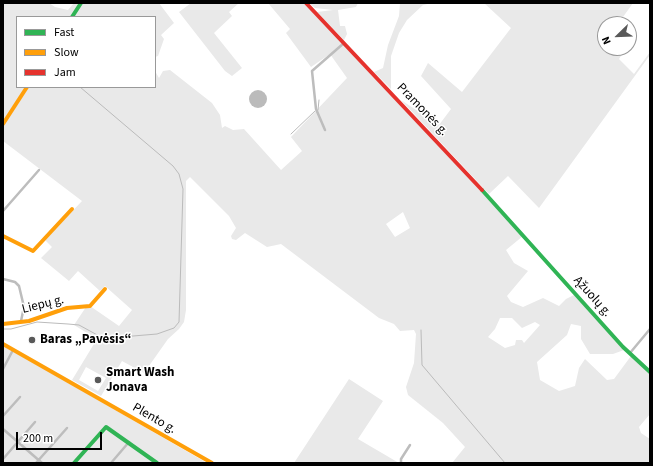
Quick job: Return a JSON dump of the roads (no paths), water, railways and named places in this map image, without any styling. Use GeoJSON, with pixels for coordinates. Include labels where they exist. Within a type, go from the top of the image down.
{"type":"FeatureCollection","features":[{"type":"Feature","properties":{"kind":"main road"},"geometry":{"type":"LineString","coordinates":[[73,16],[81,3]]}},
{"type":"Feature","properties":{"kind":"main road","name":"Pramonės g."},"geometry":{"type":"LineString","coordinates":[[306,3],[522,232]]}},
{"type":"Feature","properties":{"kind":"main road"},"geometry":{"type":"LineString","coordinates":[[3,124],[5,117],[26,88]]}},
{"type":"Feature","properties":{"kind":"main road"},"geometry":{"type":"LineString","coordinates":[[3,236],[32,251],[72,209]]}},
{"type":"Feature","properties":{"kind":"main road","name":"Ąžuolų g."},"geometry":{"type":"LineString","coordinates":[[522,232],[629,354],[650,372]]}},
{"type":"Feature","properties":{"kind":"main road","name":"Liepų g."},"geometry":{"type":"LineString","coordinates":[[3,324],[36,319],[67,308],[90,306],[105,289]]}},
{"type":"Feature","properties":{"kind":"main road","name":"Plento g."},"geometry":{"type":"LineString","coordinates":[[3,344],[212,463]]}},
{"type":"Feature","properties":{"kind":"main road"},"geometry":{"type":"LineString","coordinates":[[74,463],[104,427],[108,427],[157,463]]}},
{"type":"Feature","properties":{"kind":"street"},"geometry":{"type":"LineString","coordinates":[[325,130],[316,109],[312,71],[344,43]]}},
{"type":"Feature","properties":{"kind":"street"},"geometry":{"type":"LineString","coordinates":[[3,211],[39,170]]}},
{"type":"Feature","properties":{"kind":"street"},"geometry":{"type":"LineString","coordinates":[[3,279],[15,282],[19,286],[24,307],[21,321]]}},
{"type":"Feature","properties":{"kind":"street"},"geometry":{"type":"LineString","coordinates":[[629,354],[650,329]]}},
{"type":"Feature","properties":{"kind":"street"},"geometry":{"type":"LineString","coordinates":[[3,369],[14,350]]}},
{"type":"Feature","properties":{"kind":"street"},"geometry":{"type":"LineString","coordinates":[[3,416],[20,397]]}},
{"type":"Feature","properties":{"kind":"street"},"geometry":{"type":"LineString","coordinates":[[3,459],[35,422]]}},
{"type":"Feature","properties":{"kind":"street"},"geometry":{"type":"LineString","coordinates":[[36,463],[67,428]]}},
{"type":"Feature","properties":{"kind":"street"},"geometry":{"type":"LineString","coordinates":[[3,429],[42,463]]}},
{"type":"Feature","properties":{"kind":"street"},"geometry":{"type":"LineString","coordinates":[[111,463],[129,442]]}},
{"type":"Feature","properties":{"kind":"street"},"geometry":{"type":"LineString","coordinates":[[401,463],[401,459],[410,445]]}},
{"type":"Feature","properties":{"kind":"street"},"geometry":{"type":"LineString","coordinates":[[148,463],[152,459]]}},
{"type":"Feature","properties":{"kind":"waterway"},"geometry":{"type":"LineString","coordinates":[[3,329],[11,329],[37,322],[68,324],[79,325],[101,337],[109,338],[157,334],[174,328],[179,322],[183,189],[179,174],[173,166],[81,88]]}},
{"type":"Feature","properties":{"kind":"waterway"},"geometry":{"type":"LineString","coordinates":[[318,110],[319,100]]}},
{"type":"Feature","properties":{"kind":"waterway"},"geometry":{"type":"LineString","coordinates":[[291,134],[315,111]]}},
{"type":"Feature","properties":{"kind":"waterway"},"geometry":{"type":"LineString","coordinates":[[421,330],[422,365],[505,463]]}},
{"type":"Feature","properties":{"kind":"place","name":"Baras „Pavėsis“"},"geometry":{"type":"Point","coordinates":[32,340]}},
{"type":"Feature","properties":{"kind":"place","name":"Smart Wash Jonava"},"geometry":{"type":"Point","coordinates":[98,380]}}]}
